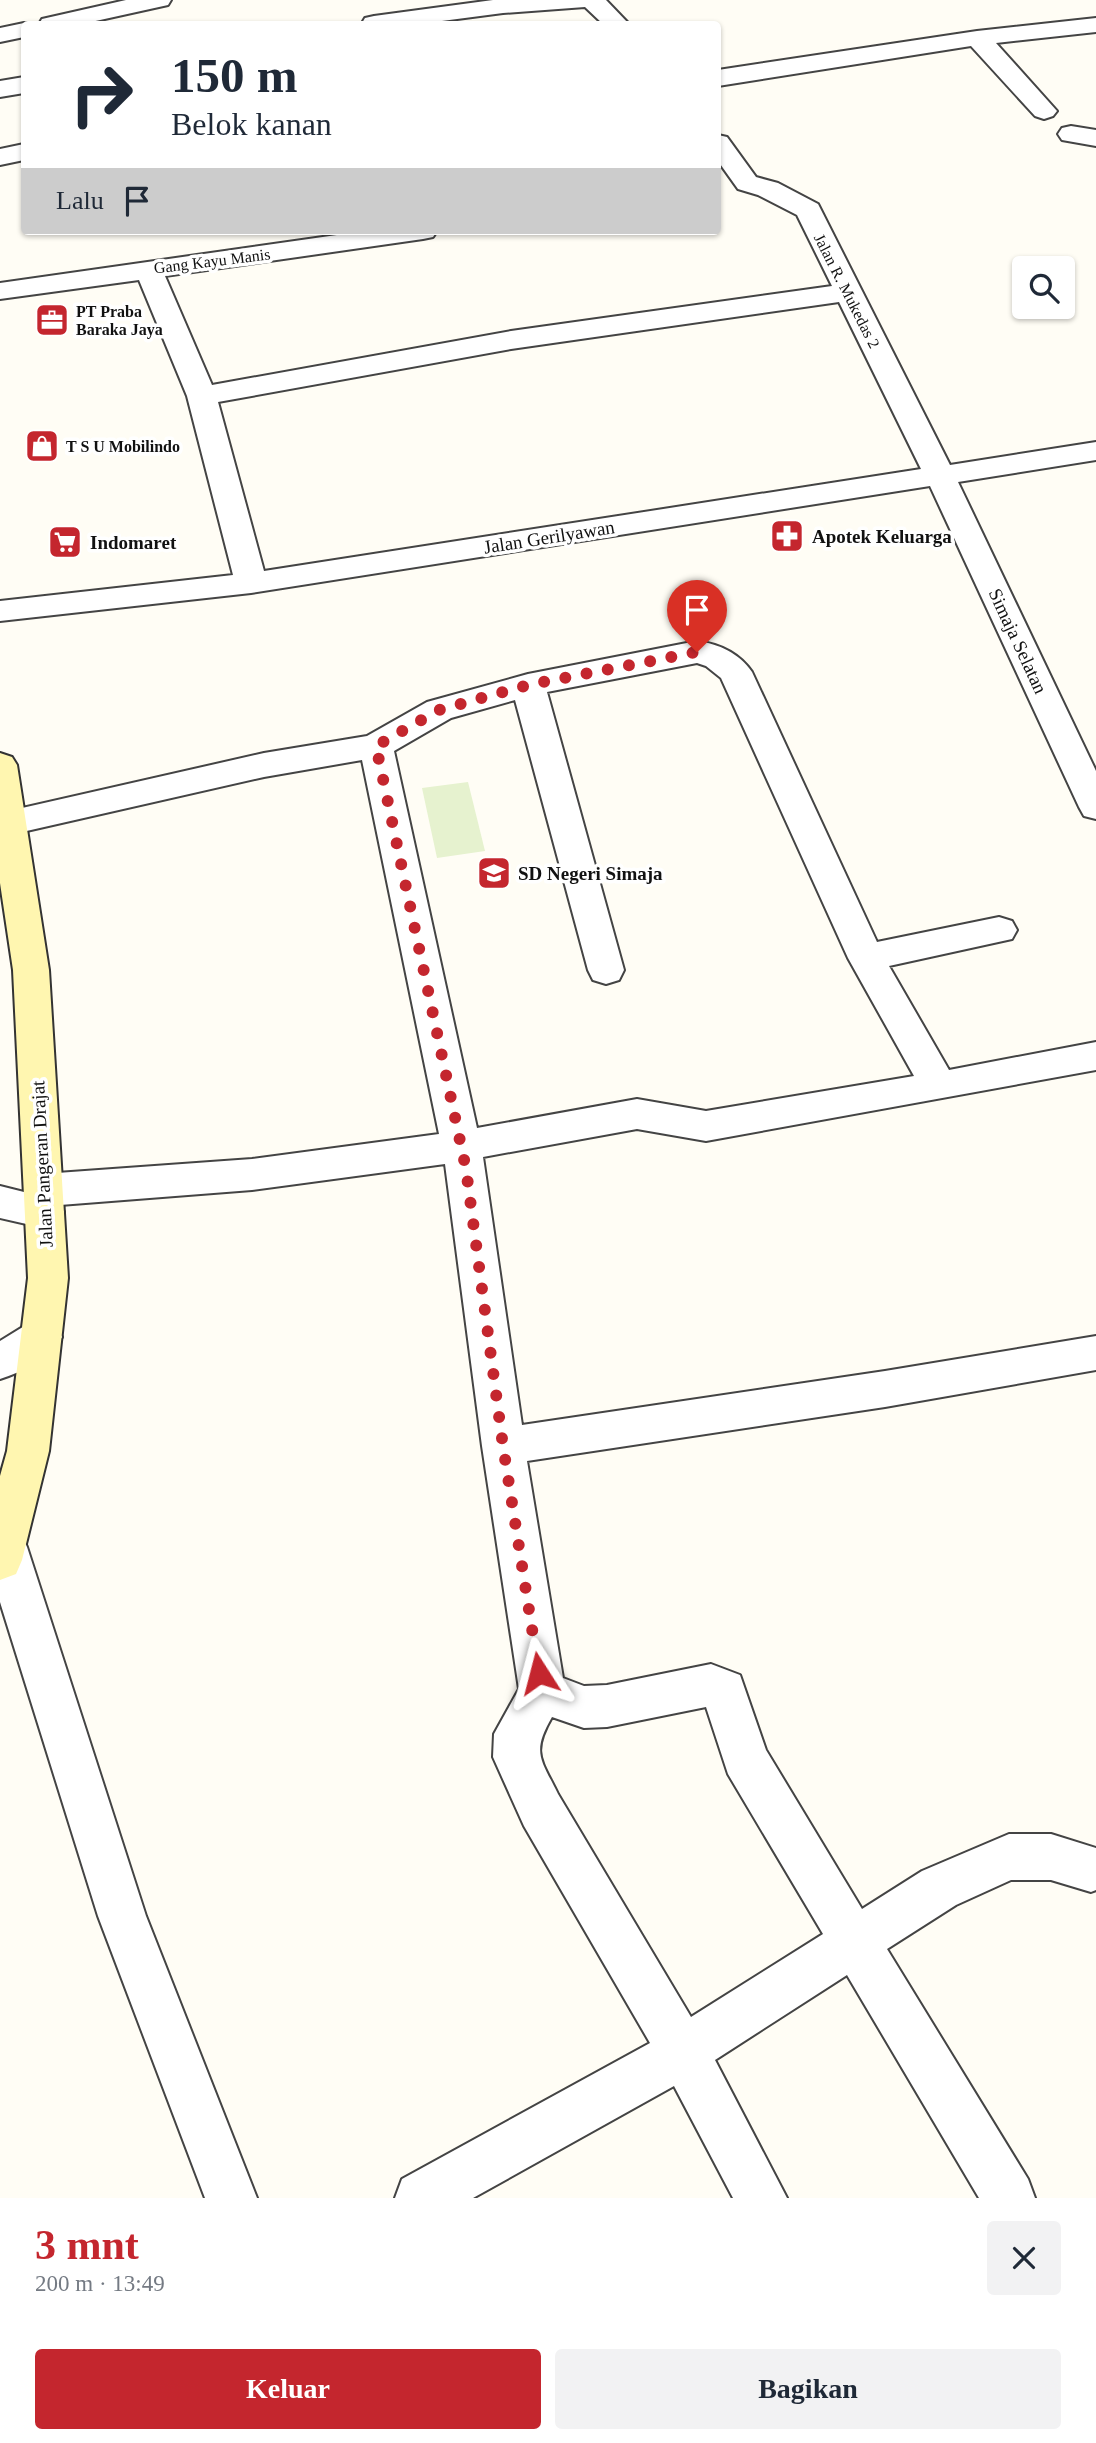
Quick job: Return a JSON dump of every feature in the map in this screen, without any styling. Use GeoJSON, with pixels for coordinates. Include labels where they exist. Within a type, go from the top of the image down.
{"type":"FeatureCollection","features":[{"type":"Feature","properties":{"kind":"street"},"geometry":{"type":"LineString","coordinates":[[59,21],[77,14],[159,0]]}},
{"type":"Feature","properties":{"kind":"street"},"geometry":{"type":"LineString","coordinates":[[389,21],[503,6],[584,0]]}},
{"type":"Feature","properties":{"kind":"street"},"geometry":{"type":"LineString","coordinates":[[592,0],[614,21]]}},
{"type":"Feature","properties":{"kind":"street"},"geometry":{"type":"LineString","coordinates":[[721,78],[977,38],[1096,25]]}},
{"type":"Feature","properties":{"kind":"street"},"geometry":{"type":"LineString","coordinates":[[0,35],[21,31]]}},
{"type":"Feature","properties":{"kind":"street"},"geometry":{"type":"LineString","coordinates":[[977,38],[1044,111]]}},
{"type":"Feature","properties":{"kind":"street"},"geometry":{"type":"LineString","coordinates":[[0,89],[21,86]]}},
{"type":"Feature","properties":{"kind":"street"},"geometry":{"type":"LineString","coordinates":[[721,147],[747,183],[721,187]]}},
{"type":"Feature","properties":{"kind":"street"},"geometry":{"type":"LineString","coordinates":[[0,157],[21,153]]}},
{"type":"Feature","properties":{"kind":"street","name":"Jalan R. Mukedas 2"},"geometry":{"type":"LineString","coordinates":[[747,183],[768,189],[808,210],[940,476]]}},
{"type":"Feature","properties":{"kind":"street","name":"Gang Kayu Manis"},"geometry":{"type":"LineString","coordinates":[[0,291],[393,235]]}},
{"type":"Feature","properties":{"kind":"street"},"geometry":{"type":"LineString","coordinates":[[148,268],[202,396],[251,583]]}},
{"type":"Feature","properties":{"kind":"street"},"geometry":{"type":"LineString","coordinates":[[202,396],[511,341],[847,292]]}},
{"type":"Feature","properties":{"kind":"street","name":"Jalan Gerilyawan"},"geometry":{"type":"LineString","coordinates":[[0,611],[251,583],[1096,451]]}},
{"type":"Feature","properties":{"kind":"street","name":"Simaja Selatan"},"geometry":{"type":"LineString","coordinates":[[940,476],[1096,807]]}},
{"type":"Feature","properties":{"kind":"street"},"geometry":{"type":"LineString","coordinates":[[9,823],[264,765],[376,746],[439,710],[528,685],[697,652],[709,653],[735,672],[866,958],[939,1086]]}},
{"type":"Feature","properties":{"kind":"street"},"geometry":{"type":"LineString","coordinates":[[528,685],[606,970]]}},
{"type":"Feature","properties":{"kind":"street"},"geometry":{"type":"LineString","coordinates":[[376,746],[461,1146],[503,1446],[542,1692],[517,1734],[516,1757],[541,1810],[683,2050],[761,2198]]}},
{"type":"Feature","properties":{"kind":"street","name":"Jalan Pangeran Drajat"},"geometry":{"type":"LineString","coordinates":[[0,765],[31,970],[48,1278],[28,1451],[2,1554]]}},
{"type":"Feature","properties":{"kind":"street"},"geometry":{"type":"LineString","coordinates":[[866,958],[999,930]]}},
{"type":"Feature","properties":{"kind":"street"},"geometry":{"type":"LineString","coordinates":[[0,1202],[43,1200],[104,1186],[325,1165],[461,1146],[638,1114],[652,1114],[691,1126],[706,1126],[1096,1056]]}},
{"type":"Feature","properties":{"kind":"street"},"geometry":{"type":"LineString","coordinates":[[0,1362],[41,1337]]}},
{"type":"Feature","properties":{"kind":"street"},"geometry":{"type":"LineString","coordinates":[[503,1446],[885,1389],[1096,1353]]}},
{"type":"Feature","properties":{"kind":"street"},"geometry":{"type":"LineString","coordinates":[[2,1554],[122,1916],[231,2198]]}},
{"type":"Feature","properties":{"kind":"street"},"geometry":{"type":"LineString","coordinates":[[542,1692],[584,1707],[607,1706],[711,1685],[724,1690],[745,1759],[1009,2198]]}},
{"type":"Feature","properties":{"kind":"street"},"geometry":{"type":"LineString","coordinates":[[421,2198],[683,2050],[939,1888],[1009,1857],[1051,1857],[1094,1879]]}},
{"type":"Feature","properties":{"kind":"green space"},"geometry":{"type":"Polygon","coordinates":[[[468,782],[485,851],[437,858],[422,788],[468,782]]]}},
{"type":"Feature","properties":{"kind":"place","name":"PT Praba Baraka Jaya"},"geometry":{"type":"Point","coordinates":[52,320]}},
{"type":"Feature","properties":{"kind":"place","name":"T S U Mobilindo"},"geometry":{"type":"Point","coordinates":[42,446]}},
{"type":"Feature","properties":{"kind":"place","name":"Apotek Keluarga"},"geometry":{"type":"Point","coordinates":[787,536]}},
{"type":"Feature","properties":{"kind":"place","name":"Indomaret"},"geometry":{"type":"Point","coordinates":[65,542]}},
{"type":"Feature","properties":{"kind":"place","name":"SD Negeri Simaja"},"geometry":{"type":"Point","coordinates":[494,873]}},
{"type":"Feature","properties":{"kind":"route"},"geometry":{"type":"LineString","coordinates":[[539,1673],[503,1446],[466,1169],[376,746],[405,727],[439,710],[528,685],[697,652]]}}]}
